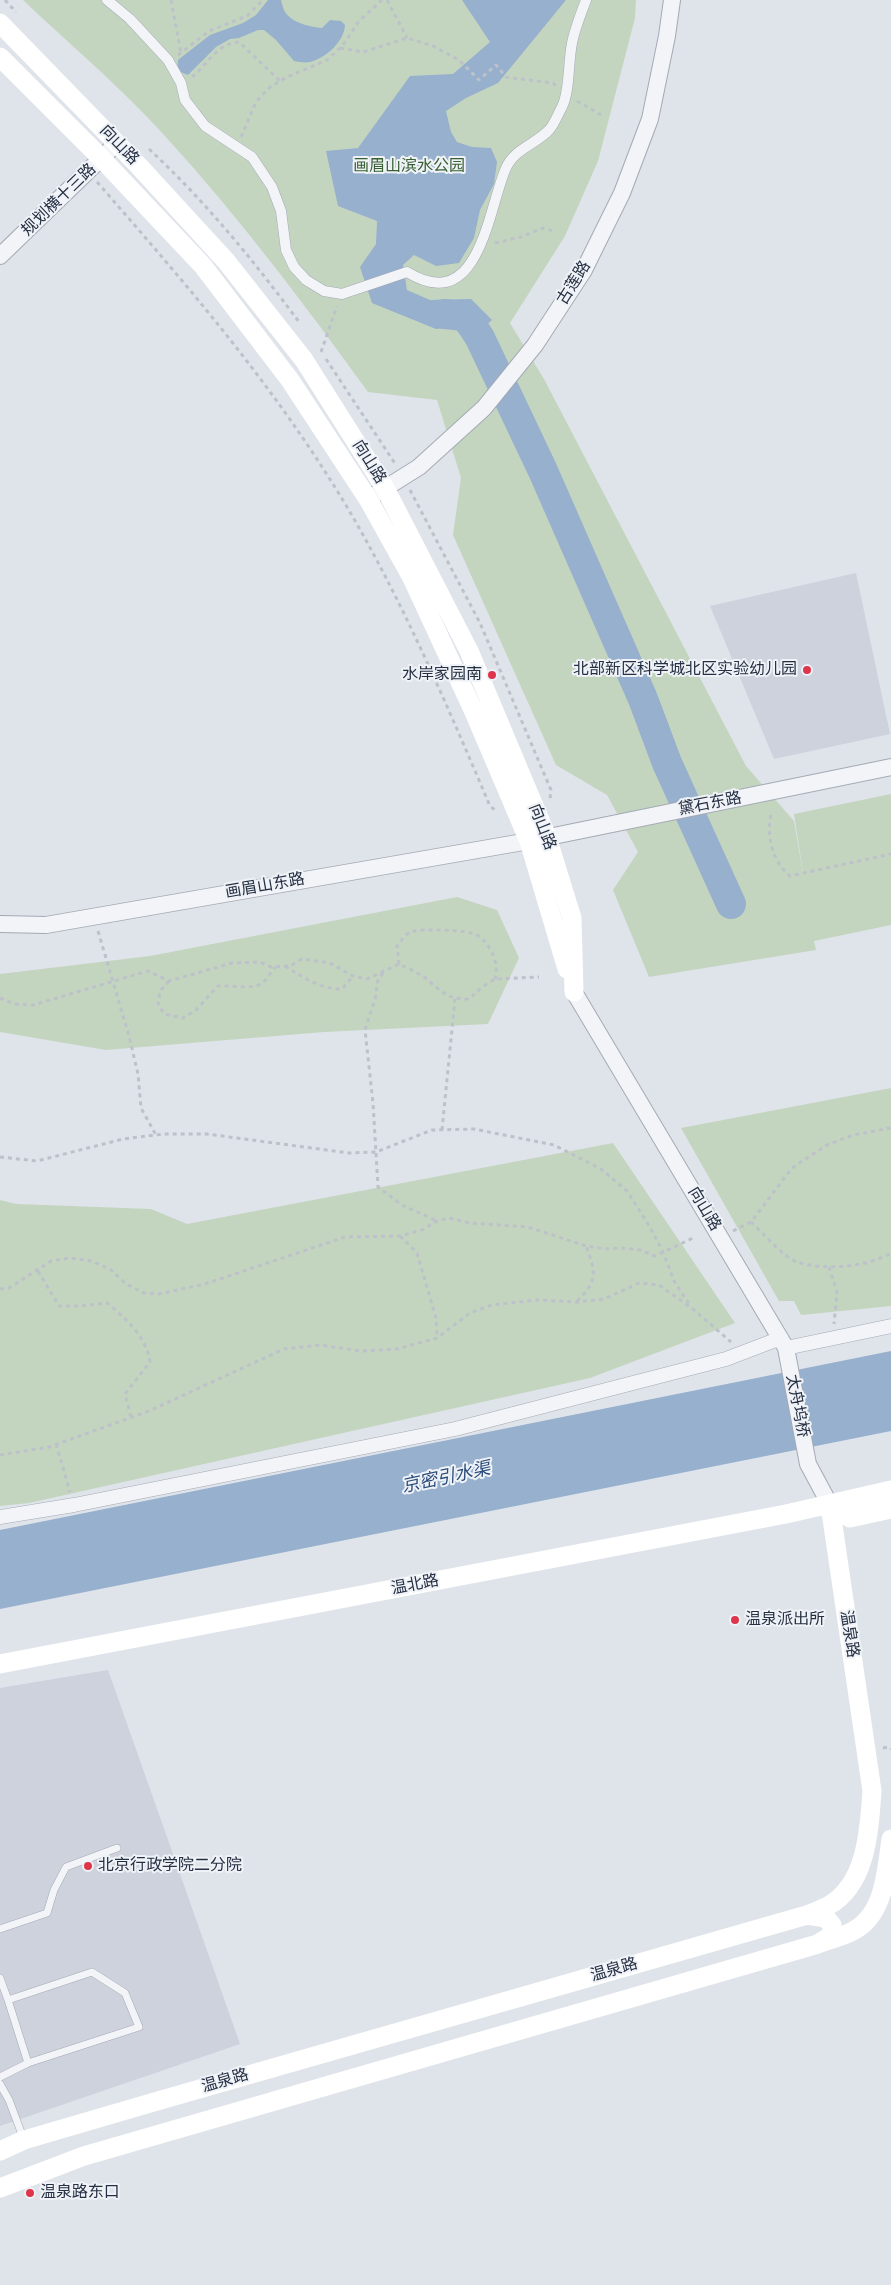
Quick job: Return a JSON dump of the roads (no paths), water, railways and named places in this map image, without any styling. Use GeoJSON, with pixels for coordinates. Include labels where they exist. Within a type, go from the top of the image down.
{"type":"FeatureCollection","features":[{"type":"Feature","properties":{"kind":"main road","name":"向山路"},"geometry":{"type":"LineString","coordinates":[[0,23],[117,144],[226,261],[304,360],[385,488],[469,651],[538,839],[572,918],[574,992]]}},
{"type":"Feature","properties":{"kind":"main road","name":"向山路"},"geometry":{"type":"LineString","coordinates":[[0,57],[102,159],[203,266],[290,380],[368,499],[412,578],[474,712],[538,839]]}},
{"type":"Feature","properties":{"kind":"main road","name":"温北路"},"geometry":{"type":"LineString","coordinates":[[0,1664],[830,1505],[891,1490]]}},
{"type":"Feature","properties":{"kind":"main road"},"geometry":{"type":"LineString","coordinates":[[830,1505],[850,1518],[891,1509]]}},
{"type":"Feature","properties":{"kind":"main road","name":"温泉路"},"geometry":{"type":"LineString","coordinates":[[0,2151],[24,2140],[807,1915],[829,1906],[844,1894],[861,1869],[870,1820],[872,1791],[830,1505]]}},
{"type":"Feature","properties":{"kind":"main road","name":"温泉路"},"geometry":{"type":"LineString","coordinates":[[0,2188],[24,2177],[84,2156],[818,1944],[852,1932],[869,1920],[878,1904],[891,1839]]}},
{"type":"Feature","properties":{"kind":"main road"},"geometry":{"type":"LineString","coordinates":[[807,1915],[826,1918],[832,1925],[832,1935],[818,1944]]}},
{"type":"Feature","properties":{"kind":"street"},"geometry":{"type":"LineString","coordinates":[[107,0],[130,19],[168,60],[177,77],[185,100],[205,126],[252,157],[272,187],[281,210],[286,250],[294,267],[306,280],[324,291],[342,294],[407,272],[431,283],[454,279],[473,260],[486,234],[506,166],[532,141],[549,130],[564,104],[572,44],[586,0]]}},
{"type":"Feature","properties":{"kind":"street","name":"古莲路"},"geometry":{"type":"LineString","coordinates":[[368,499],[419,467],[484,408],[535,345],[584,270],[622,193],[650,119],[667,36],[672,0]]}},
{"type":"Feature","properties":{"kind":"street","name":"规划横十三路"},"geometry":{"type":"LineString","coordinates":[[0,256],[117,144]]}},
{"type":"Feature","properties":{"kind":"street","name":"黛石东路"},"geometry":{"type":"LineString","coordinates":[[538,839],[891,767]]}},
{"type":"Feature","properties":{"kind":"street","name":"画眉山东路"},"geometry":{"type":"LineString","coordinates":[[0,924],[46,925],[538,839]]}},
{"type":"Feature","properties":{"kind":"street","name":"向山路"},"geometry":{"type":"LineString","coordinates":[[574,992],[784,1343]]}},
{"type":"Feature","properties":{"kind":"street"},"geometry":{"type":"LineString","coordinates":[[0,1517],[74,1506],[455,1430],[784,1343],[824,1340],[891,1326]]}},
{"type":"Feature","properties":{"kind":"street","name":"太舟坞桥"},"geometry":{"type":"LineString","coordinates":[[784,1343],[808,1464],[830,1505]]}},
{"type":"Feature","properties":{"kind":"lane"},"geometry":{"type":"LineString","coordinates":[[0,1929],[47,1913],[54,1890],[66,1867],[117,1848]]}},
{"type":"Feature","properties":{"kind":"lane"},"geometry":{"type":"LineString","coordinates":[[0,2077],[28,2063],[138,2027],[125,1993],[92,1972],[8,2000]]}},
{"type":"Feature","properties":{"kind":"lane"},"geometry":{"type":"LineString","coordinates":[[0,1978],[28,2063]]}},
{"type":"Feature","properties":{"kind":"lane"},"geometry":{"type":"LineString","coordinates":[[0,2084],[9,2100],[24,2140]]}},
{"type":"Feature","properties":{"kind":"water"},"geometry":{"type":"Polygon","coordinates":[[[268,0],[281,0],[284,11],[288,16],[297,22],[307,25],[322,28],[330,20],[341,21],[345,25],[338,43],[328,53],[316,60],[310,62],[294,61],[276,40],[264,30],[258,30],[239,38],[230,39],[216,47],[188,75],[179,70],[178,60],[210,35],[243,23],[256,15],[268,0]]]}},
{"type":"Feature","properties":{"kind":"water"},"geometry":{"type":"Polygon","coordinates":[[[462,0],[566,0],[498,83],[466,98],[446,111],[451,132],[457,142],[472,147],[491,148],[497,162],[494,184],[480,210],[474,238],[459,263],[436,266],[414,255],[403,265],[407,290],[430,300],[471,299],[492,320],[466,342],[454,327],[436,329],[372,303],[360,267],[376,244],[377,221],[338,206],[326,151],[358,148],[410,76],[453,74],[490,42],[462,0]]]}},
{"type":"Feature","properties":{"kind":"water","name":"京密引水渠"},"geometry":{"type":"Polygon","coordinates":[[[891,1351],[891,1431],[0,1609],[0,1530],[891,1351]]]}},
{"type":"Feature","properties":{"kind":"waterway"},"geometry":{"type":"LineString","coordinates":[[444,314],[466,316],[480,338],[543,471],[643,699],[667,763],[731,904]]}},
{"type":"Feature","properties":{"kind":"place","name":"北部新区科学城北区实验幼儿园"},"geometry":{"type":"Point","coordinates":[807,670]}},
{"type":"Feature","properties":{"kind":"place","name":"水岸家园南"},"geometry":{"type":"Point","coordinates":[492,675]}},
{"type":"Feature","properties":{"kind":"place","name":"温泉派出所"},"geometry":{"type":"Point","coordinates":[735,1620]}},
{"type":"Feature","properties":{"kind":"place","name":"北京行政学院二分院"},"geometry":{"type":"Point","coordinates":[88,1866]}},
{"type":"Feature","properties":{"kind":"place","name":"温泉路东口"},"geometry":{"type":"Point","coordinates":[30,2193]}},
{"type":"Feature","properties":{"kind":"park label","name":"画眉山滨水公园"},"geometry":{"type":"Point","coordinates":[409,167]}}]}
